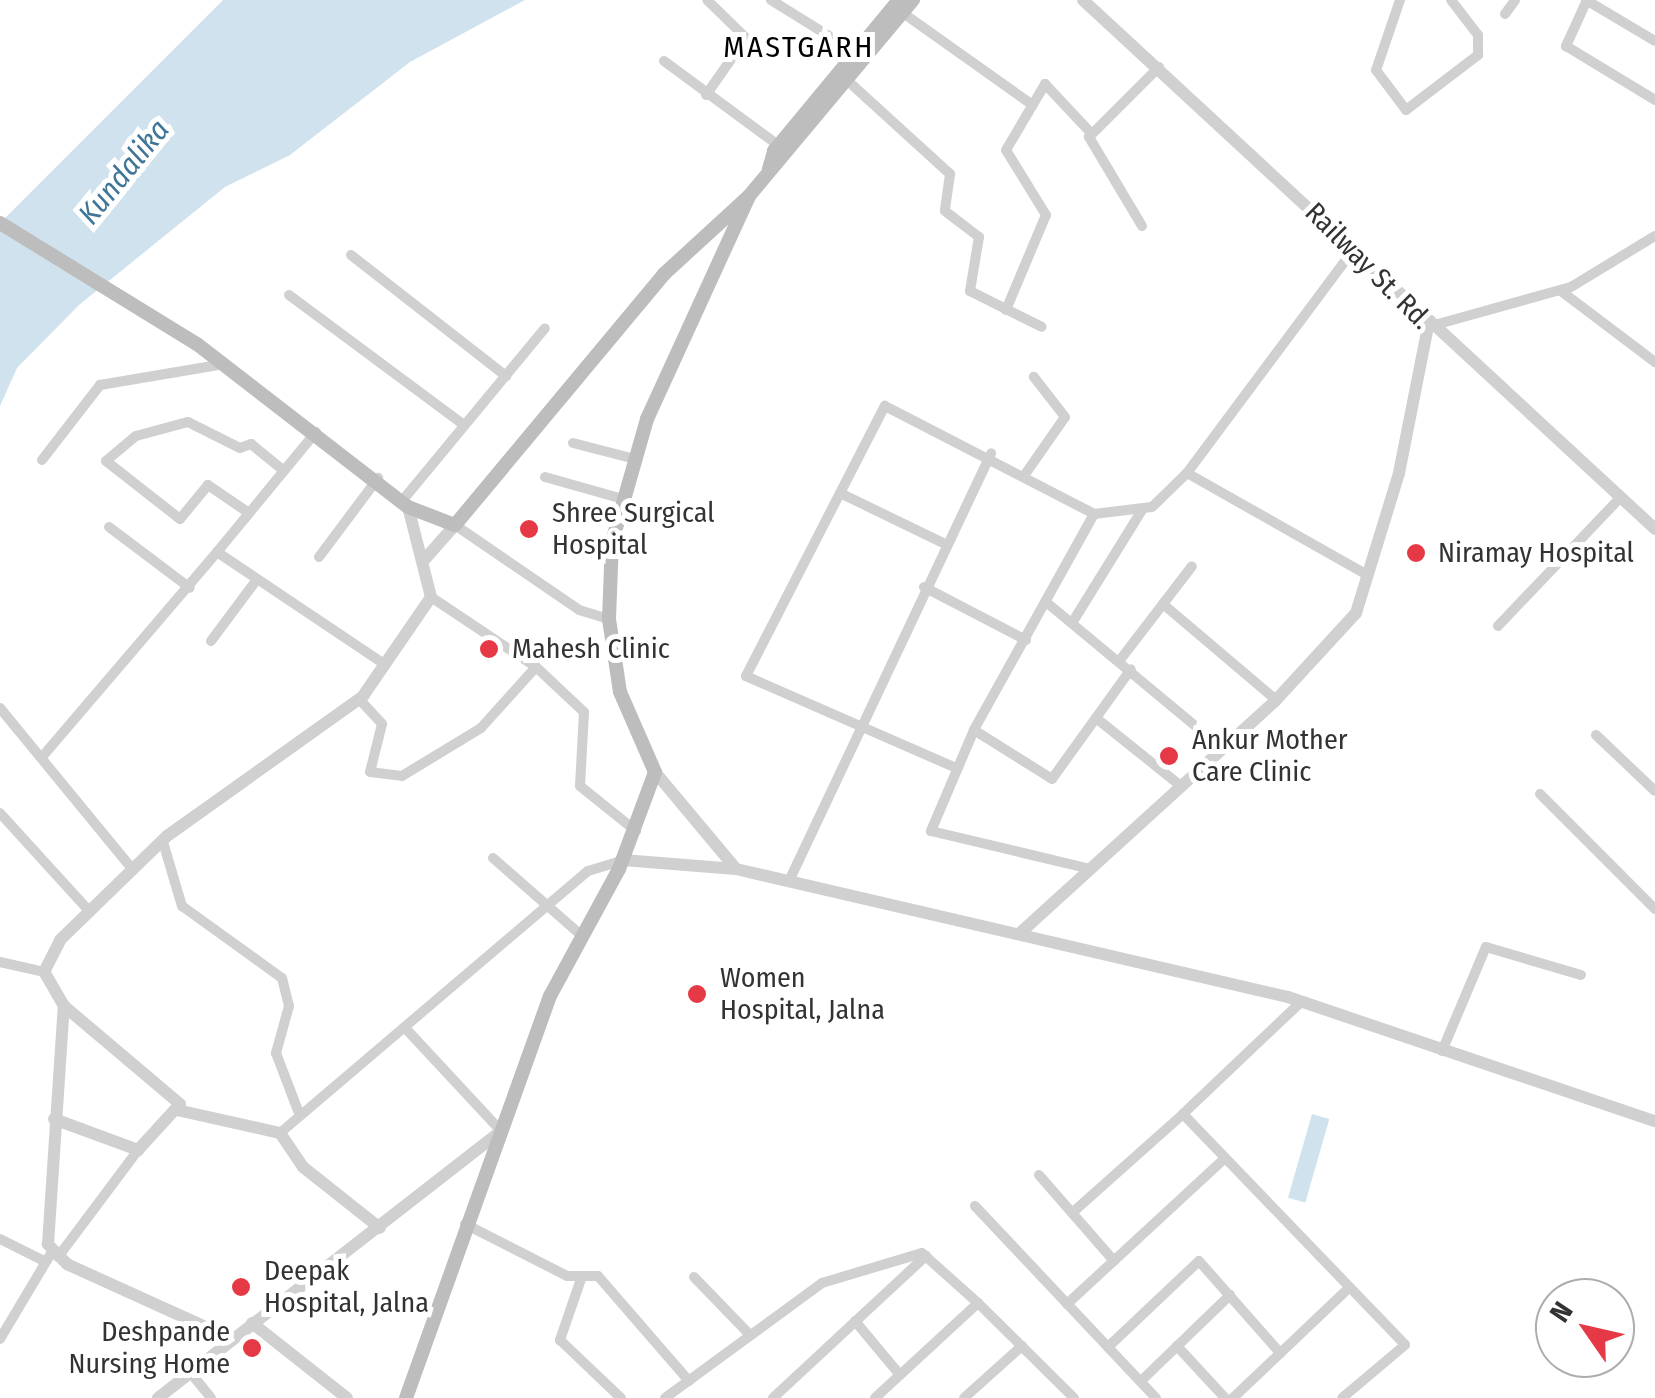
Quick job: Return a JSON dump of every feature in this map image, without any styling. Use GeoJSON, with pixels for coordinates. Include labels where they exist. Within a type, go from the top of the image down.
{"type":"FeatureCollection","features":[{"type":"Feature","properties":{"kind":"main road"},"geometry":{"type":"LineString","coordinates":[[768,170],[778,145],[855,52],[905,4]]}},
{"type":"Feature","properties":{"kind":"main road"},"geometry":{"type":"LineString","coordinates":[[0,223],[224,364],[378,478],[405,504],[455,525],[664,274],[749,196],[849,82],[905,4]]}},
{"type":"Feature","properties":{"kind":"main road"},"geometry":{"type":"LineString","coordinates":[[406,1398],[497,1132],[582,936],[636,831],[655,772],[620,692],[609,619],[623,499],[634,459],[749,196]]}},
{"type":"Feature","properties":{"kind":"street"},"geometry":{"type":"LineString","coordinates":[[706,95],[746,38],[707,0]]}},
{"type":"Feature","properties":{"kind":"street"},"geometry":{"type":"LineString","coordinates":[[771,0],[855,52]]}},
{"type":"Feature","properties":{"kind":"street","name":"Railway St. Rd."},"geometry":{"type":"LineString","coordinates":[[1083,0],[1354,249],[1428,326],[1655,529]]}},
{"type":"Feature","properties":{"kind":"street"},"geometry":{"type":"LineString","coordinates":[[1400,0],[1376,70],[1406,110],[1478,55],[1478,36],[1451,0]]}},
{"type":"Feature","properties":{"kind":"street"},"geometry":{"type":"LineString","coordinates":[[1505,14],[1515,0]]}},
{"type":"Feature","properties":{"kind":"street"},"geometry":{"type":"LineString","coordinates":[[1655,41],[1586,0],[1566,46],[1655,100]]}},
{"type":"Feature","properties":{"kind":"street"},"geometry":{"type":"LineString","coordinates":[[905,4],[1032,104]]}},
{"type":"Feature","properties":{"kind":"street"},"geometry":{"type":"LineString","coordinates":[[664,61],[778,145]]}},
{"type":"Feature","properties":{"kind":"street"},"geometry":{"type":"LineString","coordinates":[[1090,133],[1158,67]]}},
{"type":"Feature","properties":{"kind":"street"},"geometry":{"type":"LineString","coordinates":[[849,82],[950,174],[945,211],[979,237],[967,286],[1042,328]]}},
{"type":"Feature","properties":{"kind":"street"},"geometry":{"type":"LineString","coordinates":[[1006,310],[1045,222],[1041,200],[1006,156],[1032,104],[1048,84],[1090,133],[1142,226]]}},
{"type":"Feature","properties":{"kind":"street"},"geometry":{"type":"LineString","coordinates":[[1019,934],[1276,700],[1356,613],[1428,326],[1561,291],[1655,236]]}},
{"type":"Feature","properties":{"kind":"street"},"geometry":{"type":"LineString","coordinates":[[1072,622],[1142,510],[1186,473],[1354,249]]}},
{"type":"Feature","properties":{"kind":"street"},"geometry":{"type":"LineString","coordinates":[[351,255],[506,376]]}},
{"type":"Feature","properties":{"kind":"street"},"geometry":{"type":"LineString","coordinates":[[1561,291],[1655,362]]}},
{"type":"Feature","properties":{"kind":"street"},"geometry":{"type":"LineString","coordinates":[[289,296],[464,426]]}},
{"type":"Feature","properties":{"kind":"street"},"geometry":{"type":"LineString","coordinates":[[44,972],[90,912],[163,842],[359,699],[431,596],[425,559],[405,504],[545,328]]}},
{"type":"Feature","properties":{"kind":"street"},"geometry":{"type":"LineString","coordinates":[[42,460],[100,386],[224,364]]}},
{"type":"Feature","properties":{"kind":"street"},"geometry":{"type":"LineString","coordinates":[[1026,473],[1064,417],[1034,377]]}},
{"type":"Feature","properties":{"kind":"street"},"geometry":{"type":"LineString","coordinates":[[954,767],[746,676],[885,406],[991,453],[1094,514],[1142,510]]}},
{"type":"Feature","properties":{"kind":"street"},"geometry":{"type":"LineString","coordinates":[[249,513],[208,485],[180,520],[106,461],[136,436],[188,422],[240,448],[251,444],[283,470]]}},
{"type":"Feature","properties":{"kind":"street"},"geometry":{"type":"LineString","coordinates":[[42,756],[190,588],[316,432]]}},
{"type":"Feature","properties":{"kind":"street"},"geometry":{"type":"LineString","coordinates":[[574,443],[634,459]]}},
{"type":"Feature","properties":{"kind":"street"},"geometry":{"type":"LineString","coordinates":[[789,881],[856,726],[991,453]]}},
{"type":"Feature","properties":{"kind":"street"},"geometry":{"type":"LineString","coordinates":[[1186,473],[1367,576]]}},
{"type":"Feature","properties":{"kind":"street"},"geometry":{"type":"LineString","coordinates":[[544,476],[623,499]]}},
{"type":"Feature","properties":{"kind":"street"},"geometry":{"type":"LineString","coordinates":[[319,557],[378,478]]}},
{"type":"Feature","properties":{"kind":"street"},"geometry":{"type":"LineString","coordinates":[[840,493],[946,544]]}},
{"type":"Feature","properties":{"kind":"street"},"geometry":{"type":"LineString","coordinates":[[1498,626],[1621,497]]}},
{"type":"Feature","properties":{"kind":"street"},"geometry":{"type":"LineString","coordinates":[[1091,869],[934,834],[930,823],[954,767],[1094,514]]}},
{"type":"Feature","properties":{"kind":"street"},"geometry":{"type":"LineString","coordinates":[[425,559],[455,525],[578,610],[609,619]]}},
{"type":"Feature","properties":{"kind":"street"},"geometry":{"type":"LineString","coordinates":[[110,527],[190,588]]}},
{"type":"Feature","properties":{"kind":"street"},"geometry":{"type":"LineString","coordinates":[[217,552],[255,582],[384,664]]}},
{"type":"Feature","properties":{"kind":"street"},"geometry":{"type":"LineString","coordinates":[[1120,660],[1192,566]]}},
{"type":"Feature","properties":{"kind":"street"},"geometry":{"type":"LineString","coordinates":[[211,641],[255,582]]}},
{"type":"Feature","properties":{"kind":"street"},"geometry":{"type":"LineString","coordinates":[[924,588],[1026,640]]}},
{"type":"Feature","properties":{"kind":"street"},"geometry":{"type":"LineString","coordinates":[[431,596],[536,666],[584,712],[580,786],[636,831]]}},
{"type":"Feature","properties":{"kind":"street"},"geometry":{"type":"LineString","coordinates":[[1046,602],[1222,748]]}},
{"type":"Feature","properties":{"kind":"street"},"geometry":{"type":"LineString","coordinates":[[1162,604],[1276,700]]}},
{"type":"Feature","properties":{"kind":"street"},"geometry":{"type":"LineString","coordinates":[[359,699],[382,724],[370,772],[402,776],[476,732],[536,666]]}},
{"type":"Feature","properties":{"kind":"street"},"geometry":{"type":"LineString","coordinates":[[974,730],[1052,778],[1131,670]]}},
{"type":"Feature","properties":{"kind":"street"},"geometry":{"type":"LineString","coordinates":[[0,708],[133,870]]}},
{"type":"Feature","properties":{"kind":"street"},"geometry":{"type":"LineString","coordinates":[[1096,718],[1182,787]]}},
{"type":"Feature","properties":{"kind":"street"},"geometry":{"type":"LineString","coordinates":[[1596,735],[1655,791]]}},
{"type":"Feature","properties":{"kind":"street"},"geometry":{"type":"LineString","coordinates":[[655,772],[736,869]]}},
{"type":"Feature","properties":{"kind":"street"},"geometry":{"type":"LineString","coordinates":[[1540,794],[1655,908]]}},
{"type":"Feature","properties":{"kind":"street"},"geometry":{"type":"LineString","coordinates":[[0,813],[90,912]]}},
{"type":"Feature","properties":{"kind":"street"},"geometry":{"type":"LineString","coordinates":[[163,842],[182,906],[282,978],[288,1006],[276,1053],[300,1116]]}},
{"type":"Feature","properties":{"kind":"street"},"geometry":{"type":"LineString","coordinates":[[493,858],[582,936]]}},
{"type":"Feature","properties":{"kind":"street"},"geometry":{"type":"LineString","coordinates":[[280,1132],[550,911],[600,862],[622,860],[736,869],[1302,1001],[1655,1121]]}},
{"type":"Feature","properties":{"kind":"street"},"geometry":{"type":"LineString","coordinates":[[1442,1050],[1486,947],[1581,975]]}},
{"type":"Feature","properties":{"kind":"street"},"geometry":{"type":"LineString","coordinates":[[0,962],[44,972],[64,1006],[177,1110],[280,1132],[303,1167],[380,1228]]}},
{"type":"Feature","properties":{"kind":"street"},"geometry":{"type":"LineString","coordinates":[[1072,1213],[1302,1001]]}},
{"type":"Feature","properties":{"kind":"street"},"geometry":{"type":"LineString","coordinates":[[52,1256],[46,1234],[64,1006]]}},
{"type":"Feature","properties":{"kind":"street"},"geometry":{"type":"LineString","coordinates":[[158,1398],[380,1228],[497,1132],[408,1030]]}},
{"type":"Feature","properties":{"kind":"street"},"geometry":{"type":"LineString","coordinates":[[0,1339],[52,1256],[138,1150],[177,1110]]}},
{"type":"Feature","properties":{"kind":"street"},"geometry":{"type":"LineString","coordinates":[[1183,1114],[1405,1345],[1342,1398]]}},
{"type":"Feature","properties":{"kind":"street"},"geometry":{"type":"LineString","coordinates":[[54,1119],[138,1150]]}},
{"type":"Feature","properties":{"kind":"street"},"geometry":{"type":"LineString","coordinates":[[1067,1304],[1225,1158]]}},
{"type":"Feature","properties":{"kind":"street"},"geometry":{"type":"LineString","coordinates":[[1038,1175],[1114,1261]]}},
{"type":"Feature","properties":{"kind":"street"},"geometry":{"type":"LineString","coordinates":[[975,1206],[1156,1398]]}},
{"type":"Feature","properties":{"kind":"street"},"geometry":{"type":"LineString","coordinates":[[464,1224],[575,1278],[601,1278],[689,1381]]}},
{"type":"Feature","properties":{"kind":"street"},"geometry":{"type":"LineString","coordinates":[[0,1239],[52,1256],[232,1339]]}},
{"type":"Feature","properties":{"kind":"street"},"geometry":{"type":"LineString","coordinates":[[926,1256],[1074,1398]]}},
{"type":"Feature","properties":{"kind":"street"},"geometry":{"type":"LineString","coordinates":[[773,1398],[926,1256]]}},
{"type":"Feature","properties":{"kind":"street"},"geometry":{"type":"LineString","coordinates":[[664,1398],[822,1283],[926,1256]]}},
{"type":"Feature","properties":{"kind":"street"},"geometry":{"type":"LineString","coordinates":[[1108,1347],[1198,1261],[1280,1353]]}},
{"type":"Feature","properties":{"kind":"street"},"geometry":{"type":"LineString","coordinates":[[694,1277],[749,1334]]}},
{"type":"Feature","properties":{"kind":"street"},"geometry":{"type":"LineString","coordinates":[[575,1278],[560,1340],[622,1398]]}},
{"type":"Feature","properties":{"kind":"street"},"geometry":{"type":"LineString","coordinates":[[1233,1398],[1348,1289]]}},
{"type":"Feature","properties":{"kind":"street"},"geometry":{"type":"LineString","coordinates":[[1140,1381],[1230,1295]]}},
{"type":"Feature","properties":{"kind":"street"},"geometry":{"type":"LineString","coordinates":[[875,1398],[978,1303]]}},
{"type":"Feature","properties":{"kind":"street"},"geometry":{"type":"LineString","coordinates":[[855,1321],[900,1374]]}},
{"type":"Feature","properties":{"kind":"street"},"geometry":{"type":"LineString","coordinates":[[252,1323],[347,1398]]}},
{"type":"Feature","properties":{"kind":"street"},"geometry":{"type":"LineString","coordinates":[[967,1397],[1022,1346]]}},
{"type":"Feature","properties":{"kind":"street"},"geometry":{"type":"LineString","coordinates":[[1177,1346],[1225,1398]]}},
{"type":"Feature","properties":{"kind":"street"},"geometry":{"type":"LineString","coordinates":[[190,1372],[212,1398]]}},
{"type":"Feature","properties":{"kind":"water","name":"Kundalika"},"geometry":{"type":"Polygon","coordinates":[[[223,0],[525,0],[410,62],[290,155],[225,187],[79,305],[17,368],[0,406],[0,223],[223,0]]]}},
{"type":"Feature","properties":{"kind":"water"},"geometry":{"type":"Polygon","coordinates":[[[1312,1114],[1329,1119],[1305,1203],[1288,1198],[1312,1114]]]}},
{"type":"Feature","properties":{"kind":"place","name":"Shree Surgical Hospital"},"geometry":{"type":"Point","coordinates":[529,529]}},
{"type":"Feature","properties":{"kind":"place","name":"Niramay Hospital"},"geometry":{"type":"Point","coordinates":[1416,553]}},
{"type":"Feature","properties":{"kind":"place","name":"Mahesh Clinic"},"geometry":{"type":"Point","coordinates":[489,649]}},
{"type":"Feature","properties":{"kind":"place","name":"Ankur Mother Care Clinic"},"geometry":{"type":"Point","coordinates":[1169,756]}},
{"type":"Feature","properties":{"kind":"place","name":"Women Hospital, Jalna"},"geometry":{"type":"Point","coordinates":[697,994]}},
{"type":"Feature","properties":{"kind":"place","name":"Deepak Hospital, Jalna"},"geometry":{"type":"Point","coordinates":[241,1287]}},
{"type":"Feature","properties":{"kind":"place","name":"Deshpande Nursing Home"},"geometry":{"type":"Point","coordinates":[252,1348]}},
{"type":"Feature","properties":{"kind":"district","name":"MASTGARH"},"geometry":{"type":"Point","coordinates":[799,47]}}]}
